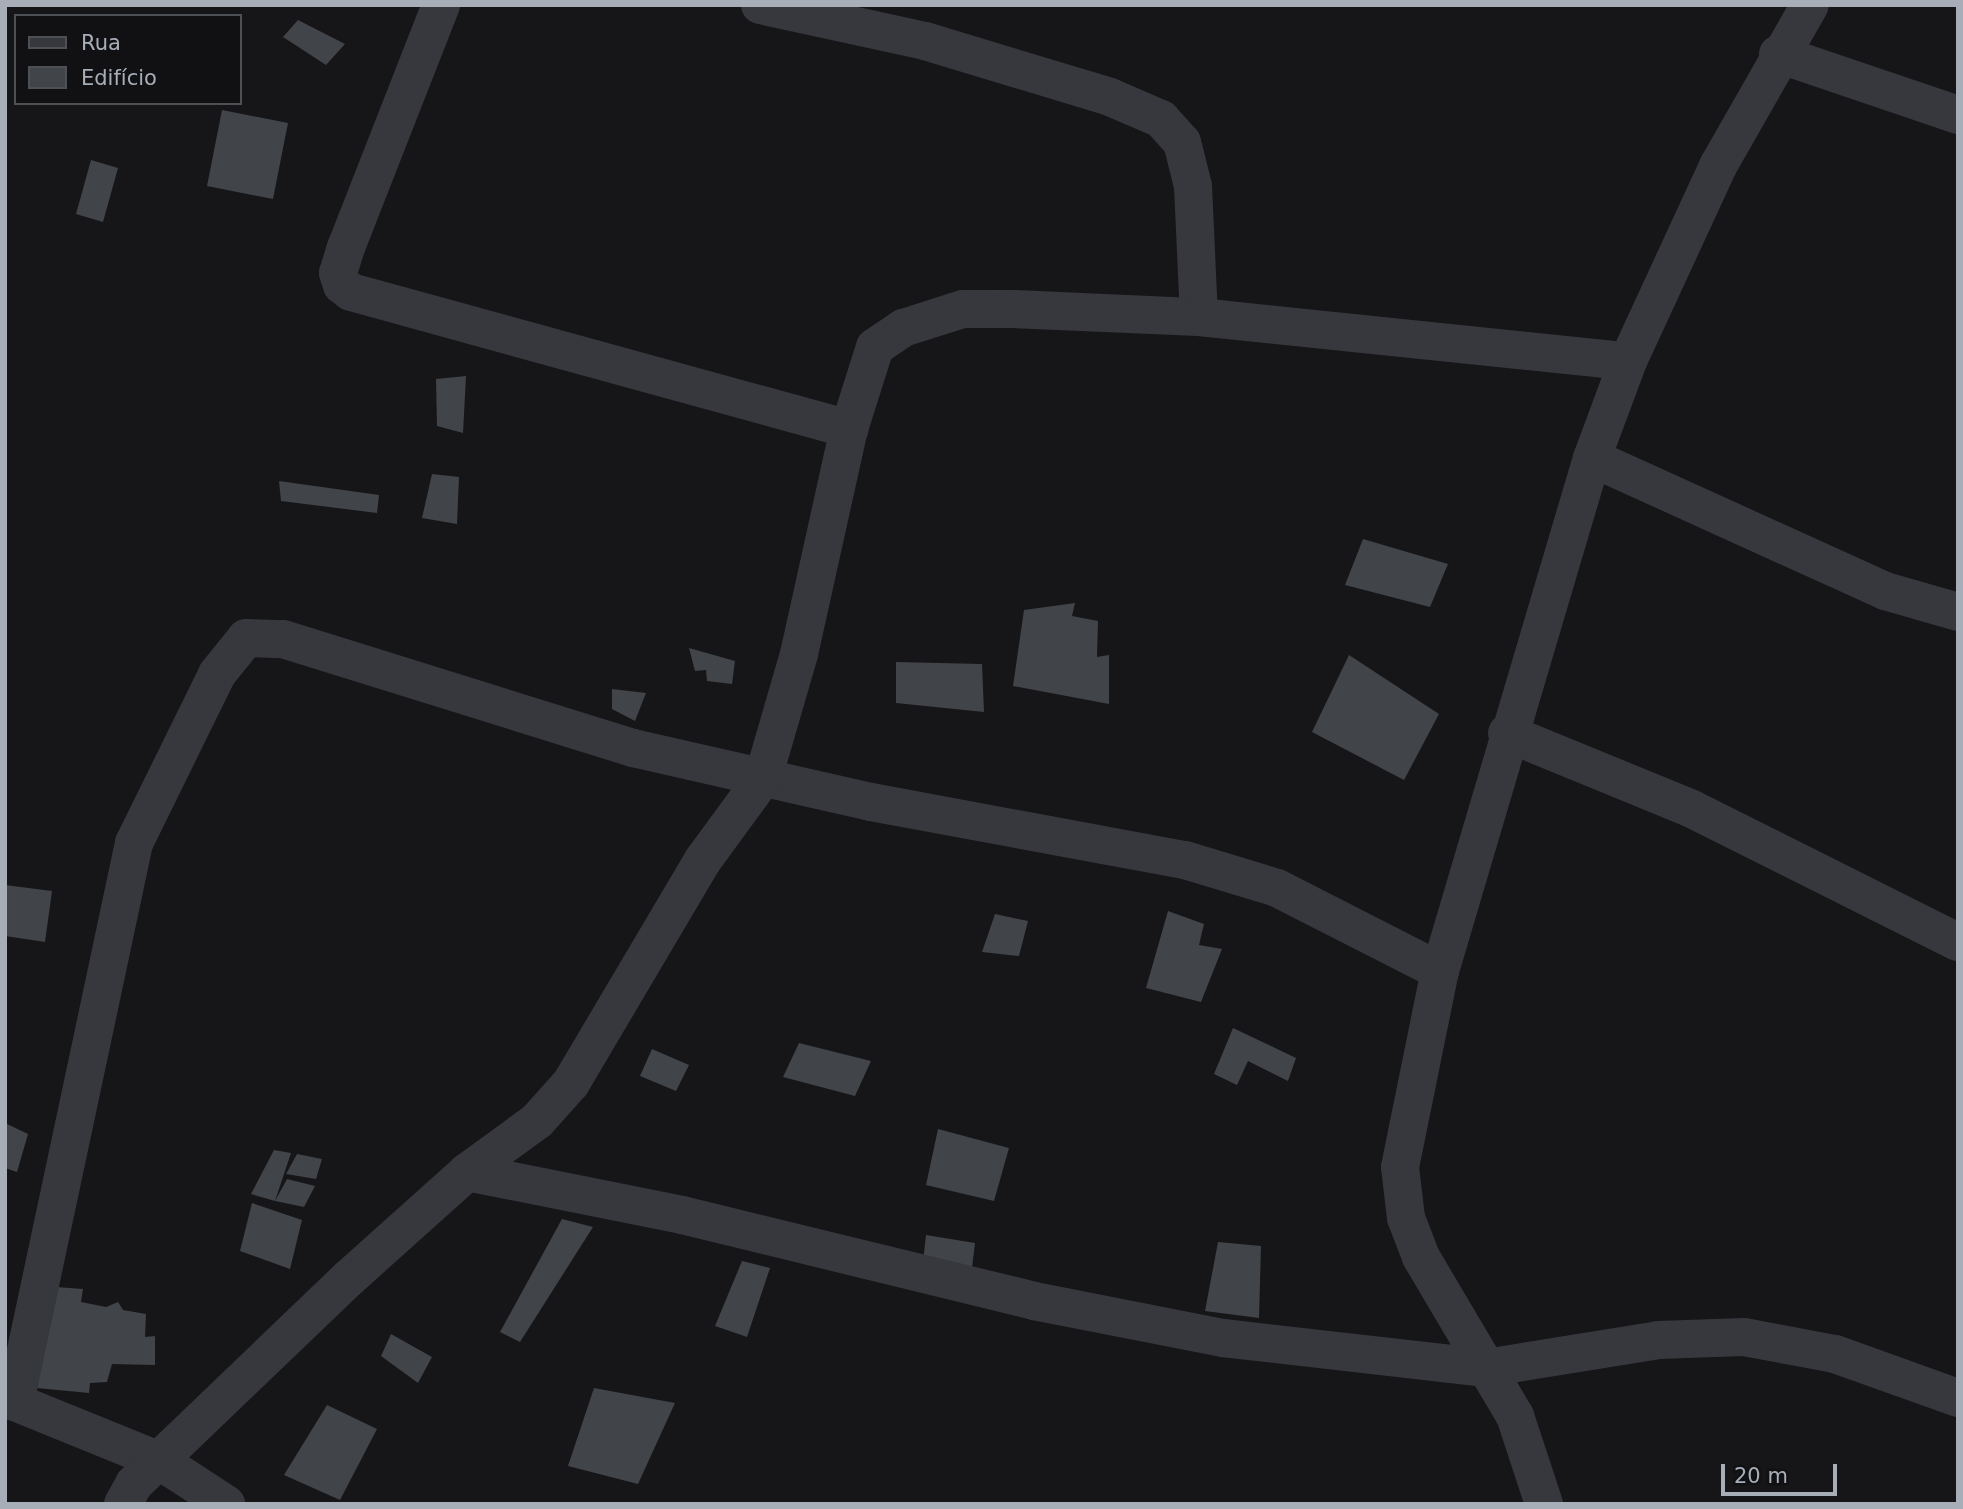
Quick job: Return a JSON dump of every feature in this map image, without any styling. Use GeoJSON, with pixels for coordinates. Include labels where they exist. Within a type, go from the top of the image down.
{"type":"FeatureCollection","features":[{"type":"Feature","properties":{"kind":"street"},"geometry":{"type":"LineString","coordinates":[[441,5],[346,247],[338,273],[342,285],[351,292],[849,429]]}},
{"type":"Feature","properties":{"kind":"street"},"geometry":{"type":"LineString","coordinates":[[760,5],[925,41],[1110,97],[1161,119],[1182,142],[1193,186],[1199,317]]}},
{"type":"Feature","properties":{"kind":"street"},"geometry":{"type":"LineString","coordinates":[[1544,1504],[1515,1416],[1421,1257],[1406,1218],[1400,1167],[1440,971],[1507,733],[1592,458],[1628,361],[1718,166],[1778,54],[1810,5]]}},
{"type":"Feature","properties":{"kind":"street"},"geometry":{"type":"LineString","coordinates":[[1778,54],[1958,115]]}},
{"type":"Feature","properties":{"kind":"street"},"geometry":{"type":"LineString","coordinates":[[123,1504],[134,1484],[467,1172],[537,1121],[571,1083],[703,860],[763,778],[799,654],[849,429],[875,348],[903,328],[963,309],[1199,317],[1628,361]]}},
{"type":"Feature","properties":{"kind":"street"},"geometry":{"type":"LineString","coordinates":[[1592,458],[1885,591],[1958,612]]}},
{"type":"Feature","properties":{"kind":"street"},"geometry":{"type":"LineString","coordinates":[[226,1504],[160,1461],[10,1400],[134,844],[217,674],[246,638],[283,639],[633,748],[763,778],[1185,860],[1277,888],[1440,971]]}},
{"type":"Feature","properties":{"kind":"street"},"geometry":{"type":"LineString","coordinates":[[1507,733],[1692,809],[1958,942]]}},
{"type":"Feature","properties":{"kind":"street"},"geometry":{"type":"LineString","coordinates":[[467,1172],[682,1215],[1034,1301],[1223,1338],[1486,1368],[1658,1340],[1744,1338],[1835,1354],[1958,1398]]}},
{"type":"Feature","properties":{"kind":"building"},"geometry":{"type":"Polygon","coordinates":[[[298,20],[345,44],[326,65],[283,37],[298,20]]]}},
{"type":"Feature","properties":{"kind":"building"},"geometry":{"type":"Polygon","coordinates":[[[222,110],[288,123],[273,199],[207,186],[222,110]]]}},
{"type":"Feature","properties":{"kind":"building"},"geometry":{"type":"Polygon","coordinates":[[[91,160],[118,168],[103,222],[76,214],[91,160]]]}},
{"type":"Feature","properties":{"kind":"building"},"geometry":{"type":"Polygon","coordinates":[[[466,376],[463,433],[437,426],[436,379],[466,376]]]}},
{"type":"Feature","properties":{"kind":"building"},"geometry":{"type":"Polygon","coordinates":[[[432,474],[459,477],[457,524],[422,518],[432,474]]]}},
{"type":"Feature","properties":{"kind":"building"},"geometry":{"type":"Polygon","coordinates":[[[279,481],[379,495],[377,513],[281,501],[279,481]]]}},
{"type":"Feature","properties":{"kind":"building"},"geometry":{"type":"Polygon","coordinates":[[[1363,539],[1448,564],[1430,607],[1345,585],[1363,539]]]}},
{"type":"Feature","properties":{"kind":"building"},"geometry":{"type":"Polygon","coordinates":[[[1075,603],[1072,616],[1098,621],[1097,657],[1109,655],[1109,704],[1013,686],[1024,610],[1075,603]]]}},
{"type":"Feature","properties":{"kind":"building"},"geometry":{"type":"Polygon","coordinates":[[[689,648],[735,661],[732,684],[707,681],[706,670],[695,671],[689,648]]]}},
{"type":"Feature","properties":{"kind":"building"},"geometry":{"type":"Polygon","coordinates":[[[1349,655],[1439,714],[1404,780],[1312,732],[1349,655]]]}},
{"type":"Feature","properties":{"kind":"building"},"geometry":{"type":"Polygon","coordinates":[[[896,662],[982,664],[984,712],[896,703],[896,662]]]}},
{"type":"Feature","properties":{"kind":"building"},"geometry":{"type":"Polygon","coordinates":[[[612,689],[646,693],[635,721],[612,709],[612,689]]]}},
{"type":"Feature","properties":{"kind":"building"},"geometry":{"type":"Polygon","coordinates":[[[5,885],[52,891],[45,942],[5,936],[5,885]]]}},
{"type":"Feature","properties":{"kind":"building"},"geometry":{"type":"Polygon","coordinates":[[[1168,911],[1204,924],[1199,945],[1222,949],[1201,1002],[1146,988],[1168,911]]]}},
{"type":"Feature","properties":{"kind":"building"},"geometry":{"type":"Polygon","coordinates":[[[995,914],[1028,921],[1019,956],[982,952],[995,914]]]}},
{"type":"Feature","properties":{"kind":"building"},"geometry":{"type":"Polygon","coordinates":[[[1233,1028],[1296,1058],[1288,1081],[1248,1061],[1237,1085],[1214,1074],[1233,1028]]]}},
{"type":"Feature","properties":{"kind":"building"},"geometry":{"type":"Polygon","coordinates":[[[799,1043],[871,1061],[855,1096],[783,1077],[799,1043]]]}},
{"type":"Feature","properties":{"kind":"building"},"geometry":{"type":"Polygon","coordinates":[[[652,1049],[689,1065],[676,1091],[640,1076],[652,1049]]]}},
{"type":"Feature","properties":{"kind":"building"},"geometry":{"type":"Polygon","coordinates":[[[5,1123],[28,1134],[17,1172],[5,1168],[5,1123]]]}},
{"type":"Feature","properties":{"kind":"building"},"geometry":{"type":"Polygon","coordinates":[[[938,1129],[1009,1148],[994,1201],[926,1185],[938,1129]]]}},
{"type":"Feature","properties":{"kind":"building"},"geometry":{"type":"Polygon","coordinates":[[[274,1150],[291,1153],[275,1201],[251,1194],[274,1150]]]}},
{"type":"Feature","properties":{"kind":"building"},"geometry":{"type":"Polygon","coordinates":[[[297,1154],[322,1159],[316,1179],[286,1174],[297,1154]]]}},
{"type":"Feature","properties":{"kind":"building"},"geometry":{"type":"Polygon","coordinates":[[[287,1179],[315,1186],[304,1207],[275,1201],[287,1179]]]}},
{"type":"Feature","properties":{"kind":"building"},"geometry":{"type":"Polygon","coordinates":[[[252,1203],[302,1220],[290,1269],[240,1251],[252,1203]]]}},
{"type":"Feature","properties":{"kind":"building"},"geometry":{"type":"Polygon","coordinates":[[[562,1219],[593,1227],[520,1342],[500,1332],[562,1219]]]}},
{"type":"Feature","properties":{"kind":"building"},"geometry":{"type":"Polygon","coordinates":[[[926,1235],[975,1243],[972,1268],[923,1262],[926,1235]]]}},
{"type":"Feature","properties":{"kind":"building"},"geometry":{"type":"Polygon","coordinates":[[[1218,1242],[1261,1246],[1259,1318],[1205,1311],[1218,1242]]]}},
{"type":"Feature","properties":{"kind":"building"},"geometry":{"type":"Polygon","coordinates":[[[742,1261],[770,1268],[747,1337],[715,1326],[742,1261]]]}},
{"type":"Feature","properties":{"kind":"building"},"geometry":{"type":"Polygon","coordinates":[[[56,1287],[83,1289],[81,1302],[106,1307],[118,1302],[123,1310],[146,1314],[145,1337],[155,1336],[155,1365],[112,1364],[107,1382],[90,1383],[89,1393],[37,1388],[56,1287]]]}},
{"type":"Feature","properties":{"kind":"building"},"geometry":{"type":"Polygon","coordinates":[[[391,1334],[432,1357],[418,1383],[381,1356],[391,1334]]]}},
{"type":"Feature","properties":{"kind":"building"},"geometry":{"type":"Polygon","coordinates":[[[594,1388],[675,1403],[638,1484],[568,1466],[594,1388]]]}},
{"type":"Feature","properties":{"kind":"building"},"geometry":{"type":"Polygon","coordinates":[[[327,1405],[377,1429],[340,1500],[284,1475],[327,1405]]]}}]}
